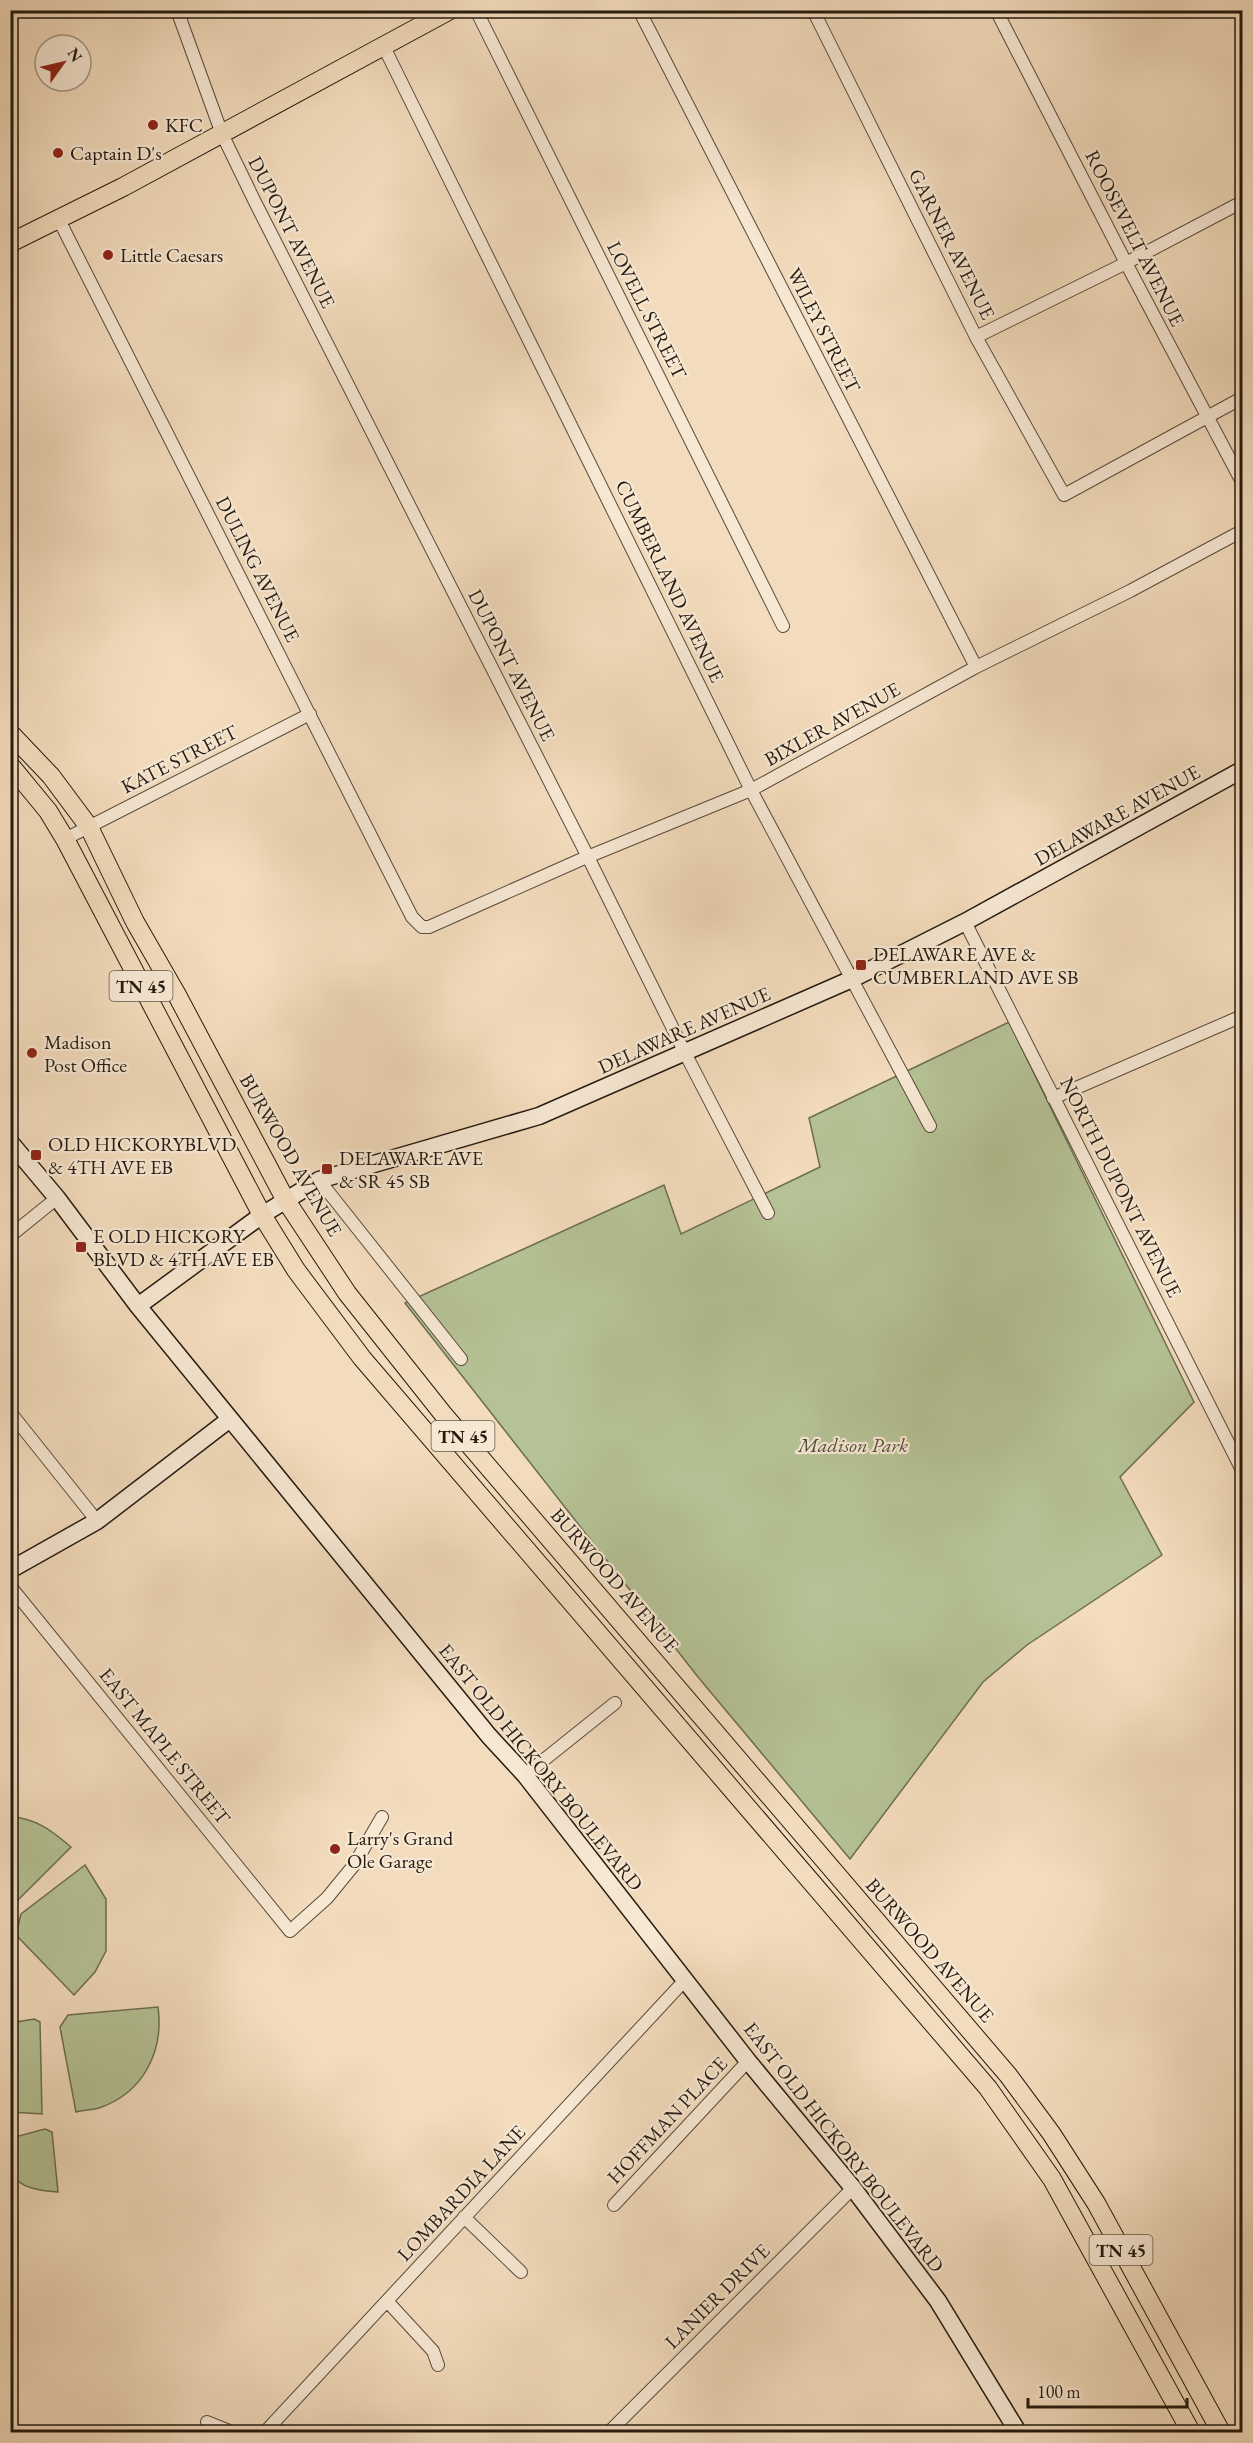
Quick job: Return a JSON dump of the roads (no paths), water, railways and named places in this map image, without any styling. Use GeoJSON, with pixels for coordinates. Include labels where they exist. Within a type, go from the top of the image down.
{"type":"FeatureCollection","features":[{"type":"Feature","properties":{"kind":"main road"},"geometry":{"type":"LineString","coordinates":[[10,243],[59,220],[222,134],[450,10]]}},
{"type":"Feature","properties":{"kind":"main road","name":"BURWOOD AVENUE"},"geometry":{"type":"LineString","coordinates":[[10,733],[51,776],[89,827],[135,922],[177,995],[285,1199],[347,1293],[443,1414],[1008,2075],[1051,2133],[1096,2203],[1221,2433]]}},
{"type":"Feature","properties":{"kind":"main road","name":"TN 45"},"geometry":{"type":"LineString","coordinates":[[10,765],[48,811],[65,839],[262,1215],[296,1270],[362,1358],[988,2088],[1052,2179],[1191,2433]]}},
{"type":"Feature","properties":{"kind":"street","name":"DUPONT AVENUE"},"geometry":{"type":"LineString","coordinates":[[177,10],[222,134],[254,200],[768,1213]]}},
{"type":"Feature","properties":{"kind":"street","name":"LOVELL STREET"},"geometry":{"type":"LineString","coordinates":[[476,10],[783,626]]}},
{"type":"Feature","properties":{"kind":"street","name":"WILEY STREET"},"geometry":{"type":"LineString","coordinates":[[639,10],[976,667]]}},
{"type":"Feature","properties":{"kind":"street","name":"GARNER AVENUE"},"geometry":{"type":"LineString","coordinates":[[813,10],[976,337],[1064,495],[1207,418]]}},
{"type":"Feature","properties":{"kind":"street","name":"ROOSEVELT AVENUE"},"geometry":{"type":"LineString","coordinates":[[996,10],[1242,482]]}},
{"type":"Feature","properties":{"kind":"street","name":"CUMBERLAND AVENUE"},"geometry":{"type":"LineString","coordinates":[[384,47],[751,790],[930,1126]]}},
{"type":"Feature","properties":{"kind":"street"},"geometry":{"type":"LineString","coordinates":[[976,337],[1126,263],[1242,202]]}},
{"type":"Feature","properties":{"kind":"street","name":"DULING AVENUE"},"geometry":{"type":"LineString","coordinates":[[59,220],[141,386],[412,917],[422,927],[429,927]]}},
{"type":"Feature","properties":{"kind":"street"},"geometry":{"type":"LineString","coordinates":[[1207,418],[1242,398]]}},
{"type":"Feature","properties":{"kind":"street","name":"BIXLER AVENUE"},"geometry":{"type":"LineString","coordinates":[[429,927],[588,857],[751,790],[976,667],[1130,591],[1242,531]]}},
{"type":"Feature","properties":{"kind":"street","name":"KATE STREET"},"geometry":{"type":"LineString","coordinates":[[65,839],[310,714]]}},
{"type":"Feature","properties":{"kind":"street","name":"DELAWARE AVENUE"},"geometry":{"type":"LineString","coordinates":[[138,1306],[262,1215],[320,1179],[539,1116],[852,979],[965,922],[1242,770]]}},
{"type":"Feature","properties":{"kind":"street","name":"NORTH DUPONT AVENUE"},"geometry":{"type":"LineString","coordinates":[[965,922],[1242,1470]]}},
{"type":"Feature","properties":{"kind":"street"},"geometry":{"type":"LineString","coordinates":[[1053,1098],[1242,1016]]}},
{"type":"Feature","properties":{"kind":"street","name":"EAST OLD HICKORY BOULEVARD"},"geometry":{"type":"LineString","coordinates":[[10,1142],[57,1198],[138,1306],[489,1736],[525,1775],[748,2061],[853,2188],[938,2301],[1018,2433]]}},
{"type":"Feature","properties":{"kind":"street","name":"BURWOOD AVENUE"},"geometry":{"type":"LineString","coordinates":[[320,1179],[461,1359]]}},
{"type":"Feature","properties":{"kind":"street"},"geometry":{"type":"LineString","coordinates":[[10,1236],[57,1198]]}},
{"type":"Feature","properties":{"kind":"street"},"geometry":{"type":"LineString","coordinates":[[10,1412],[97,1521]]}},
{"type":"Feature","properties":{"kind":"street"},"geometry":{"type":"LineString","coordinates":[[10,1570],[97,1521],[230,1419]]}},
{"type":"Feature","properties":{"kind":"street","name":"EAST MAPLE STREET"},"geometry":{"type":"LineString","coordinates":[[10,1586],[290,1931],[327,1898],[354,1865],[382,1817]]}},
{"type":"Feature","properties":{"kind":"street"},"geometry":{"type":"LineString","coordinates":[[525,1775],[615,1703]]}},
{"type":"Feature","properties":{"kind":"street","name":"LOMBARDIA LANE"},"geometry":{"type":"LineString","coordinates":[[265,2433],[685,1980]]}},
{"type":"Feature","properties":{"kind":"street","name":"HOFFMAN PLACE"},"geometry":{"type":"LineString","coordinates":[[614,2205],[748,2061]]}},
{"type":"Feature","properties":{"kind":"street","name":"LANIER DRIVE"},"geometry":{"type":"LineString","coordinates":[[609,2433],[853,2188]]}},
{"type":"Feature","properties":{"kind":"street"},"geometry":{"type":"LineString","coordinates":[[464,2217],[521,2272]]}},
{"type":"Feature","properties":{"kind":"street"},"geometry":{"type":"LineString","coordinates":[[387,2301],[433,2351],[438,2366]]}},
{"type":"Feature","properties":{"kind":"street"},"geometry":{"type":"LineString","coordinates":[[207,2422],[232,2433]]}},
{"type":"Feature","properties":{"kind":"place","name":"KFC"},"geometry":{"type":"Point","coordinates":[153,125]}},
{"type":"Feature","properties":{"kind":"place","name":"Captain D's"},"geometry":{"type":"Point","coordinates":[58,153]}},
{"type":"Feature","properties":{"kind":"place","name":"Little Caesars"},"geometry":{"type":"Point","coordinates":[108,255]}},
{"type":"Feature","properties":{"kind":"place","name":"DELAWARE AVE & CUMBERLAND AVE SB"},"geometry":{"type":"Point","coordinates":[861,965]}},
{"type":"Feature","properties":{"kind":"place","name":"Madison Post Office"},"geometry":{"type":"Point","coordinates":[32,1053]}},
{"type":"Feature","properties":{"kind":"place","name":"OLD HICKORYBLVD & 4TH AVE EB"},"geometry":{"type":"Point","coordinates":[36,1155]}},
{"type":"Feature","properties":{"kind":"place","name":"DELAWARE AVE & SR 45 SB"},"geometry":{"type":"Point","coordinates":[327,1169]}},
{"type":"Feature","properties":{"kind":"place","name":"E OLD HICKORY BLVD & 4TH AVE EB"},"geometry":{"type":"Point","coordinates":[81,1247]}},
{"type":"Feature","properties":{"kind":"place","name":"Larry's Grand Ole Garage"},"geometry":{"type":"Point","coordinates":[335,1849]}},
{"type":"Feature","properties":{"kind":"park label","name":"Madison Park"},"geometry":{"type":"Point","coordinates":[853,1445]}}]}
